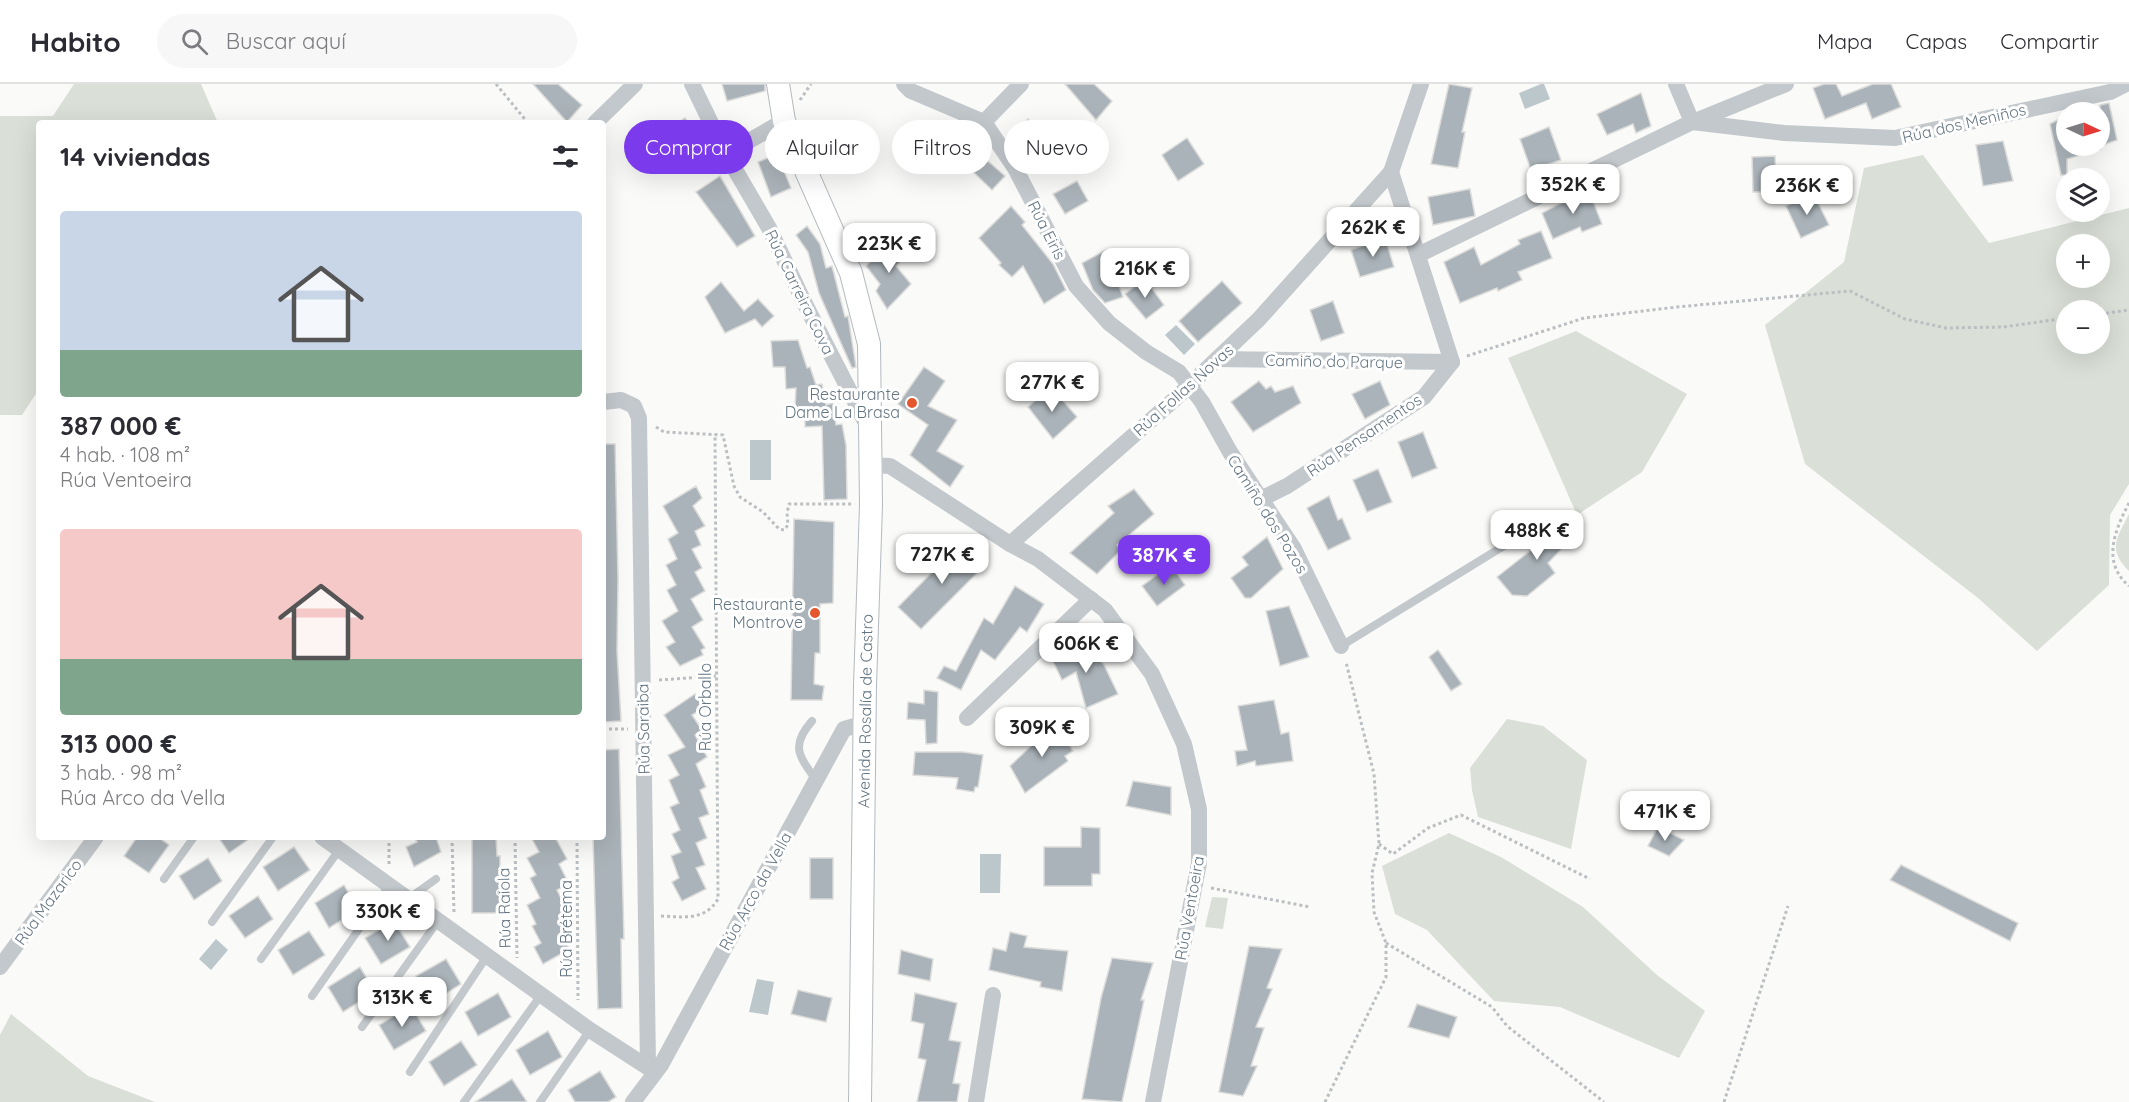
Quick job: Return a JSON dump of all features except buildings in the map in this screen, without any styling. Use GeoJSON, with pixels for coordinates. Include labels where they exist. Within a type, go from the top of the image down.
{"type":"FeatureCollection","features":[{"type":"Feature","properties":{"kind":"street"},"geometry":{"type":"LineString","coordinates":[[598,120],[635,84]]}},
{"type":"Feature","properties":{"kind":"street","name":"Rúa Carreira Cova"},"geometry":{"type":"LineString","coordinates":[[692,84],[709,120]]}},
{"type":"Feature","properties":{"kind":"street","name":"Avenida Rosalía de Castro"},"geometry":{"type":"LineString","coordinates":[[778,84],[784,120]]}},
{"type":"Feature","properties":{"kind":"street"},"geometry":{"type":"LineString","coordinates":[[904,84],[911,91],[979,120]]}},
{"type":"Feature","properties":{"kind":"street"},"geometry":{"type":"LineString","coordinates":[[986,120],[1021,84]]}},
{"type":"Feature","properties":{"kind":"street","name":"Rúa Follas Novas"},"geometry":{"type":"LineString","coordinates":[[1010,544],[1189,386],[1259,319],[1391,172],[1421,84]]}},
{"type":"Feature","properties":{"kind":"street"},"geometry":{"type":"LineString","coordinates":[[1676,84],[1692,122]]}},
{"type":"Feature","properties":{"kind":"street"},"geometry":{"type":"LineString","coordinates":[[1418,255],[1692,122],[1786,84]]}},
{"type":"Feature","properties":{"kind":"street","name":"Rúa dos Meniños"},"geometry":{"type":"LineString","coordinates":[[1692,122],[1785,133],[1895,138],[2110,92],[2126,84]]}},
{"type":"Feature","properties":{"kind":"street","name":"Rúa Eirís"},"geometry":{"type":"LineString","coordinates":[[992,134],[1015,168],[1076,286],[1109,323],[1146,352],[1179,372],[1189,386]]}},
{"type":"Feature","properties":{"kind":"street"},"geometry":{"type":"LineString","coordinates":[[1391,172],[1452,362]]}},
{"type":"Feature","properties":{"kind":"street","name":"Rúa Carreira Cova"},"geometry":{"type":"LineString","coordinates":[[738,174],[769,228],[871,432]]}},
{"type":"Feature","properties":{"kind":"street","name":"Avenida Rosalía de Castro"},"geometry":{"type":"LineString","coordinates":[[807,174],[851,273],[869,344],[871,465],[860,1102]]}},
{"type":"Feature","properties":{"kind":"street","name":"Camiño do Parque"},"geometry":{"type":"LineString","coordinates":[[1217,359],[1452,362]]}},
{"type":"Feature","properties":{"kind":"street","name":"Rúa Pensamentos"},"geometry":{"type":"LineString","coordinates":[[1263,498],[1287,486],[1424,397],[1452,362]]}},
{"type":"Feature","properties":{"kind":"street","name":"Camiño dos Pozos"},"geometry":{"type":"LineString","coordinates":[[1189,386],[1202,402],[1230,452],[1263,498],[1294,549],[1341,646]]}},
{"type":"Feature","properties":{"kind":"street"},"geometry":{"type":"LineString","coordinates":[[606,402],[621,400],[634,406],[639,418]]}},
{"type":"Feature","properties":{"kind":"street","name":"Rúa Saraiba"},"geometry":{"type":"LineString","coordinates":[[639,418],[646,917],[652,1069]]}},
{"type":"Feature","properties":{"kind":"street"},"geometry":{"type":"LineString","coordinates":[[871,465],[890,466],[1010,544]]}},
{"type":"Feature","properties":{"kind":"street","name":"Rúa Ventoeira"},"geometry":{"type":"LineString","coordinates":[[1010,544],[1038,559],[1105,610],[1152,674],[1184,744],[1199,809],[1199,863],[1153,1102]]}},
{"type":"Feature","properties":{"kind":"street"},"geometry":{"type":"LineString","coordinates":[[968,718],[1091,599]]}},
{"type":"Feature","properties":{"kind":"street","name":"Rúa Arco da Vella"},"geometry":{"type":"LineString","coordinates":[[633,1102],[844,729],[865,723]]}},
{"type":"Feature","properties":{"kind":"street","name":"Rúa Mazarico"},"geometry":{"type":"LineString","coordinates":[[0,967],[94,840]]}},
{"type":"Feature","properties":{"kind":"street"},"geometry":{"type":"LineString","coordinates":[[326,840],[584,1026],[652,1069]]}},
{"type":"Feature","properties":{"kind":"street"},"geometry":{"type":"LineString","coordinates":[[976,1102],[993,995]]}},
{"type":"Feature","properties":{"kind":"lane"},"geometry":{"type":"LineString","coordinates":[[1341,646],[1528,531]]}},
{"type":"Feature","properties":{"kind":"lane"},"geometry":{"type":"LineString","coordinates":[[812,721],[801,734],[798,746],[800,758],[816,780]]}},
{"type":"Feature","properties":{"kind":"lane"},"geometry":{"type":"LineString","coordinates":[[164,879],[192,840]]}},
{"type":"Feature","properties":{"kind":"lane"},"geometry":{"type":"LineString","coordinates":[[212,922],[271,840]]}},
{"type":"Feature","properties":{"kind":"lane"},"geometry":{"type":"LineString","coordinates":[[261,959],[339,850]]}},
{"type":"Feature","properties":{"kind":"lane"},"geometry":{"type":"LineString","coordinates":[[408,899],[436,879]]}},
{"type":"Feature","properties":{"kind":"lane"},"geometry":{"type":"LineString","coordinates":[[312,996],[389,886]]}},
{"type":"Feature","properties":{"kind":"lane"},"geometry":{"type":"LineString","coordinates":[[362,1027],[438,921]]}},
{"type":"Feature","properties":{"kind":"lane"},"geometry":{"type":"LineString","coordinates":[[410,1072],[487,956]]}},
{"type":"Feature","properties":{"kind":"lane"},"geometry":{"type":"LineString","coordinates":[[464,1102],[541,995]]}},
{"type":"Feature","properties":{"kind":"lane"},"geometry":{"type":"LineString","coordinates":[[540,1102],[584,1026]]}},
{"type":"Feature","properties":{"kind":"path"},"geometry":{"type":"LineString","coordinates":[[496,84],[526,120]]}},
{"type":"Feature","properties":{"kind":"path"},"geometry":{"type":"LineString","coordinates":[[1452,362],[1584,318],[1850,291],[1905,319],[1946,328],[2003,327],[2056,320]]}},
{"type":"Feature","properties":{"kind":"path"},"geometry":{"type":"LineString","coordinates":[[2110,313],[2129,310]]}},
{"type":"Feature","properties":{"kind":"path"},"geometry":{"type":"LineString","coordinates":[[639,418],[664,432],[723,435],[734,486],[740,497],[763,512],[779,528],[784,530],[788,525],[789,504],[834,504]]}},
{"type":"Feature","properties":{"kind":"path","name":"Rúa Orballo"},"geometry":{"type":"LineString","coordinates":[[646,917],[698,917],[712,908],[718,899],[715,434]]}},
{"type":"Feature","properties":{"kind":"path"},"geometry":{"type":"LineString","coordinates":[[2129,503],[2117,527],[2112,548],[2113,562],[2121,579],[2129,586]]}},
{"type":"Feature","properties":{"kind":"path"},"geometry":{"type":"LineString","coordinates":[[1325,1102],[1386,977],[1386,943],[1374,912],[1372,873],[1379,844],[1374,774],[1360,711],[1341,646]]}},
{"type":"Feature","properties":{"kind":"path"},"geometry":{"type":"LineString","coordinates":[[642,681],[717,676]]}},
{"type":"Feature","properties":{"kind":"path"},"geometry":{"type":"LineString","coordinates":[[606,729],[643,728]]}},
{"type":"Feature","properties":{"kind":"path"},"geometry":{"type":"LineString","coordinates":[[1379,844],[1393,854],[1428,828],[1461,814],[1590,879]]}},
{"type":"Feature","properties":{"kind":"path"},"geometry":{"type":"LineString","coordinates":[[388,840],[389,886]]}},
{"type":"Feature","properties":{"kind":"path"},"geometry":{"type":"LineString","coordinates":[[452,840],[455,933]]}},
{"type":"Feature","properties":{"kind":"path","name":"Rúa Raiola"},"geometry":{"type":"LineString","coordinates":[[515,840],[517,978]]}},
{"type":"Feature","properties":{"kind":"path","name":"Rúa Brétema"},"geometry":{"type":"LineString","coordinates":[[577,840],[584,1026]]}},
{"type":"Feature","properties":{"kind":"path"},"geometry":{"type":"LineString","coordinates":[[1195,885],[1310,907]]}},
{"type":"Feature","properties":{"kind":"path"},"geometry":{"type":"LineString","coordinates":[[1725,1102],[1788,906]]}},
{"type":"Feature","properties":{"kind":"path"},"geometry":{"type":"LineString","coordinates":[[1386,943],[1492,1007],[1507,1026],[1604,1102]]}},
{"type":"Feature","properties":{"kind":"shaded area"},"geometry":{"type":"Polygon","coordinates":[[[74,84],[201,84],[217,120],[36,120],[36,394],[22,415],[0,415],[0,116],[53,116],[74,84]]]}},
{"type":"Feature","properties":{"kind":"shaded area"},"geometry":{"type":"Polygon","coordinates":[[[1544,84],[1550,99],[1525,109],[1519,93],[1544,84]]]}},
{"type":"Feature","properties":{"kind":"shaded area"},"geometry":{"type":"Polygon","coordinates":[[[1923,155],[1989,243],[2073,222],[2110,222],[2110,213],[2129,208],[2129,484],[2110,515],[2109,585],[2037,651],[1978,598],[1805,464],[1765,325],[1844,262],[1864,168],[1923,155]]]}},
{"type":"Feature","properties":{"kind":"shaded area"},"geometry":{"type":"Polygon","coordinates":[[[1176,325],[1195,344],[1184,355],[1165,335],[1176,325]]]}},
{"type":"Feature","properties":{"kind":"shaded area"},"geometry":{"type":"Polygon","coordinates":[[[1576,331],[1687,394],[1642,472],[1577,515],[1508,358],[1576,331]]]}},
{"type":"Feature","properties":{"kind":"shaded area"},"geometry":{"type":"Polygon","coordinates":[[[750,440],[771,440],[771,480],[750,480],[750,440]]]}},
{"type":"Feature","properties":{"kind":"shaded area"},"geometry":{"type":"Polygon","coordinates":[[[2129,514],[2129,571],[2118,556],[2116,543],[2129,514]]]}},
{"type":"Feature","properties":{"kind":"shaded area"},"geometry":{"type":"Polygon","coordinates":[[[1507,719],[1543,726],[1587,760],[1571,849],[1478,817],[1470,768],[1507,719]]]}},
{"type":"Feature","properties":{"kind":"shaded area"},"geometry":{"type":"Polygon","coordinates":[[[1449,833],[1501,857],[1583,907],[1657,975],[1705,1011],[1679,1058],[1560,1007],[1494,1001],[1427,930],[1395,914],[1382,866],[1449,833]]]}},
{"type":"Feature","properties":{"kind":"shaded area"},"geometry":{"type":"Polygon","coordinates":[[[980,854],[1001,854],[1000,893],[980,893],[980,854]]]}},
{"type":"Feature","properties":{"kind":"shaded area"},"geometry":{"type":"Polygon","coordinates":[[[1212,897],[1228,898],[1223,929],[1205,927],[1212,897]]]}},
{"type":"Feature","properties":{"kind":"shaded area"},"geometry":{"type":"Polygon","coordinates":[[[216,939],[228,950],[211,970],[199,959],[216,939]]]}},
{"type":"Feature","properties":{"kind":"shaded area"},"geometry":{"type":"Polygon","coordinates":[[[757,979],[774,982],[768,1015],[749,1012],[757,979]]]}},
{"type":"Feature","properties":{"kind":"shaded area"},"geometry":{"type":"Polygon","coordinates":[[[11,1014],[88,1076],[155,1102],[0,1102],[0,1035],[11,1014]]]}},
{"type":"Feature","properties":{"kind":"place","name":"Restaurante Dame La Brasa"},"geometry":{"type":"Point","coordinates":[912,403]}},
{"type":"Feature","properties":{"kind":"place","name":"Restaurante Montrove"},"geometry":{"type":"Point","coordinates":[815,613]}}]}
